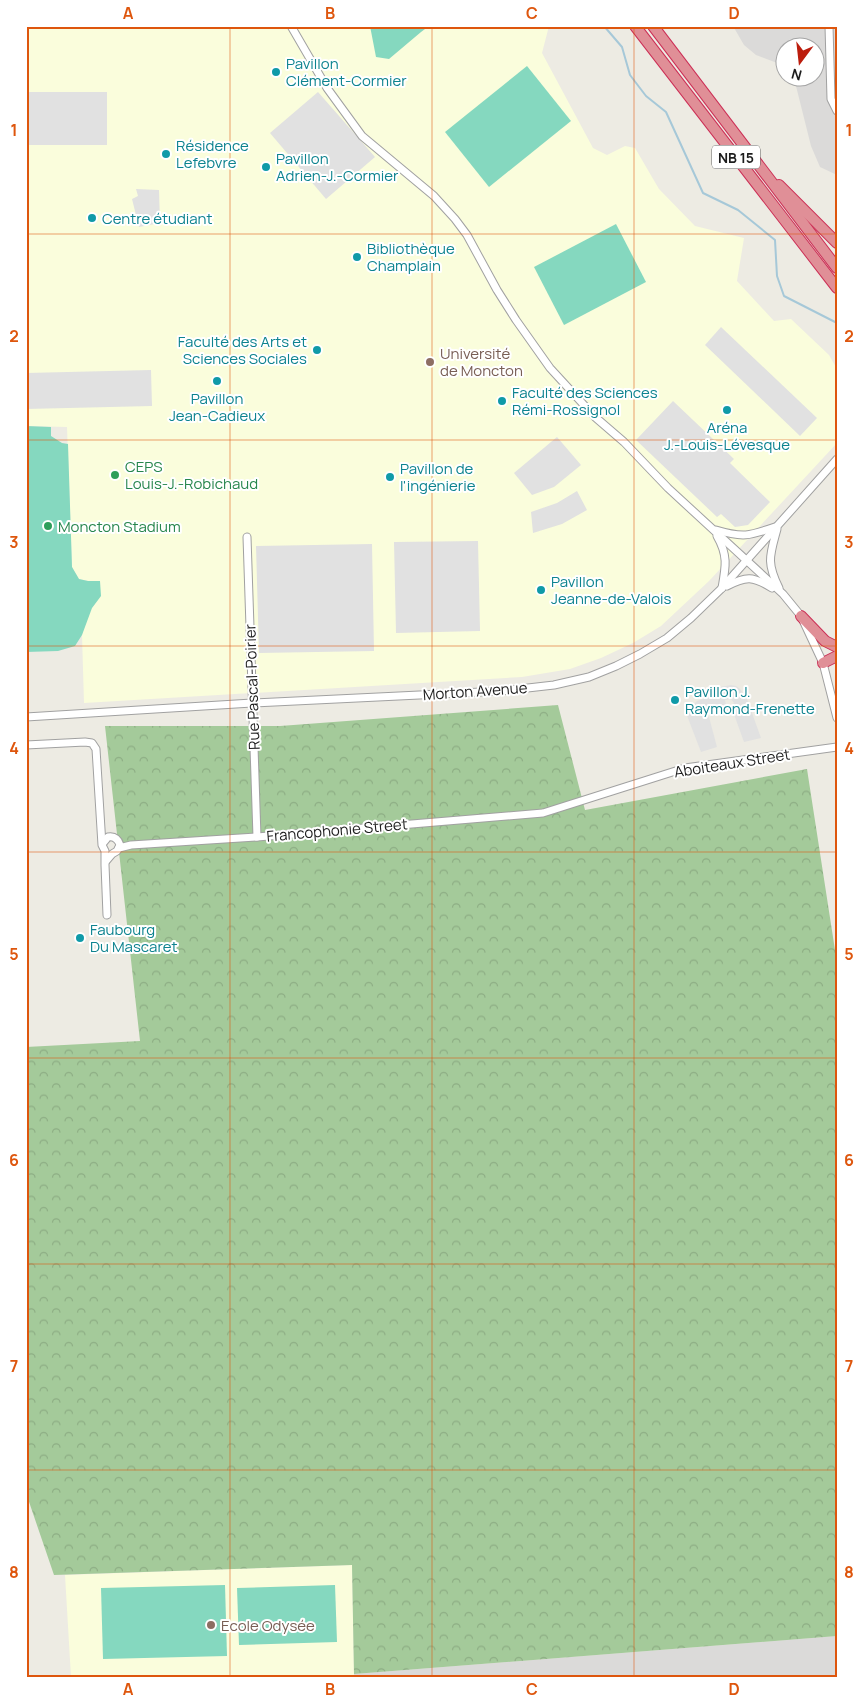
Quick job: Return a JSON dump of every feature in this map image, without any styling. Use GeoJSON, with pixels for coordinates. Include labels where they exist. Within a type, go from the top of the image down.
{"type":"FeatureCollection","features":[{"type":"Feature","properties":{"kind":"highway","name":"NB 15"},"geometry":{"type":"LineString","coordinates":[[635,26],[837,288]]}},
{"type":"Feature","properties":{"kind":"highway","name":"NB 15"},"geometry":{"type":"LineString","coordinates":[[653,26],[837,268]]}},
{"type":"Feature","properties":{"kind":"highway"},"geometry":{"type":"LineString","coordinates":[[757,164],[792,196],[837,242]]}},
{"type":"Feature","properties":{"kind":"highway"},"geometry":{"type":"LineString","coordinates":[[801,616],[825,642],[837,647]]}},
{"type":"Feature","properties":{"kind":"highway"},"geometry":{"type":"LineString","coordinates":[[823,663],[837,656]]}},
{"type":"Feature","properties":{"kind":"street"},"geometry":{"type":"LineString","coordinates":[[291,26],[327,88],[362,136],[380,153],[434,196],[455,219],[467,235],[516,320],[550,368],[595,417],[624,442],[668,488],[783,594],[801,616],[823,663],[837,718]]}},
{"type":"Feature","properties":{"kind":"street"},"geometry":{"type":"LineString","coordinates":[[829,26],[831,99],[837,111]]}},
{"type":"Feature","properties":{"kind":"street","name":"Morton Avenue"},"geometry":{"type":"LineString","coordinates":[[26,717],[252,703],[502,691],[554,685],[589,676],[616,666],[667,638],[721,589],[837,459]]}},
{"type":"Feature","properties":{"kind":"street"},"geometry":{"type":"LineString","coordinates":[[712,529],[734,536],[746,536],[778,526]]}},
{"type":"Feature","properties":{"kind":"street"},"geometry":{"type":"LineString","coordinates":[[778,526],[770,561],[771,573],[783,594]]}},
{"type":"Feature","properties":{"kind":"street"},"geometry":{"type":"LineString","coordinates":[[712,529],[723,546],[726,555],[721,589]]}},
{"type":"Feature","properties":{"kind":"street","name":"Rue Pascal-Poirier"},"geometry":{"type":"LineString","coordinates":[[247,537],[258,837]]}},
{"type":"Feature","properties":{"kind":"street"},"geometry":{"type":"LineString","coordinates":[[721,589],[739,580],[750,578],[760,580],[783,594]]}},
{"type":"Feature","properties":{"kind":"street"},"geometry":{"type":"LineString","coordinates":[[26,744],[85,742],[94,746],[98,752],[103,847],[109,852],[117,851],[119,845],[113,837],[104,838]]}},
{"type":"Feature","properties":{"kind":"street","name":"Aboiteaux Street"},"geometry":{"type":"LineString","coordinates":[[543,813],[685,768],[837,747]]}},
{"type":"Feature","properties":{"kind":"street","name":"Francophonie Street"},"geometry":{"type":"LineString","coordinates":[[119,845],[258,837],[543,813]]}},
{"type":"Feature","properties":{"kind":"street"},"geometry":{"type":"LineString","coordinates":[[107,915],[105,865],[109,852]]}},
{"type":"Feature","properties":{"kind":"shaded area","name":"Université de Moncton"},"geometry":{"type":"Polygon","coordinates":[[[26,26],[549,26],[542,53],[593,148],[607,155],[625,146],[635,148],[659,189],[695,226],[744,238],[737,281],[774,321],[791,319],[829,355],[837,369],[837,443],[709,581],[661,626],[633,643],[601,658],[570,669],[522,677],[84,703],[82,635],[89,612],[100,596],[100,581],[79,579],[72,567],[67,427],[26,426],[26,26]]]}},
{"type":"Feature","properties":{"kind":"shaded area"},"geometry":{"type":"Polygon","coordinates":[[[733,26],[837,26],[837,175],[820,167],[811,146],[796,88],[826,88],[826,38],[776,38],[776,63],[756,55],[744,45],[733,26]]]}},
{"type":"Feature","properties":{"kind":"shaded area"},"geometry":{"type":"Polygon","coordinates":[[[26,92],[107,92],[107,145],[26,145],[26,92]]]}},
{"type":"Feature","properties":{"kind":"shaded area"},"geometry":{"type":"Polygon","coordinates":[[[318,92],[375,157],[326,199],[270,133],[318,92]]]}},
{"type":"Feature","properties":{"kind":"shaded area"},"geometry":{"type":"Polygon","coordinates":[[[136,189],[159,190],[160,223],[139,227],[132,199],[138,196],[136,189]]]}},
{"type":"Feature","properties":{"kind":"shaded area"},"geometry":{"type":"Polygon","coordinates":[[[721,327],[817,418],[800,436],[705,345],[721,327]]]}},
{"type":"Feature","properties":{"kind":"shaded area"},"geometry":{"type":"Polygon","coordinates":[[[151,370],[152,406],[26,409],[26,373],[151,370]]]}},
{"type":"Feature","properties":{"kind":"shaded area"},"geometry":{"type":"Polygon","coordinates":[[[673,401],[734,459],[730,463],[770,502],[748,525],[735,527],[721,514],[717,517],[636,440],[673,401]]]}},
{"type":"Feature","properties":{"kind":"shaded area"},"geometry":{"type":"Polygon","coordinates":[[[557,437],[581,465],[554,487],[532,495],[514,473],[557,437]]]}},
{"type":"Feature","properties":{"kind":"shaded area"},"geometry":{"type":"Polygon","coordinates":[[[577,491],[587,510],[562,524],[533,533],[531,512],[557,503],[577,491]]]}},
{"type":"Feature","properties":{"kind":"shaded area"},"geometry":{"type":"Polygon","coordinates":[[[478,541],[480,631],[396,633],[394,542],[478,541]]]}},
{"type":"Feature","properties":{"kind":"shaded area"},"geometry":{"type":"Polygon","coordinates":[[[372,544],[374,651],[259,653],[256,546],[372,544]]]}},
{"type":"Feature","properties":{"kind":"shaded area"},"geometry":{"type":"Polygon","coordinates":[[[731,685],[740,689],[747,699],[761,738],[744,742],[731,706],[734,703],[731,699],[725,700],[726,705],[714,709],[712,704],[701,709],[701,716],[709,717],[717,747],[701,752],[686,713],[691,711],[697,701],[720,693],[720,687],[731,685]]]}},
{"type":"Feature","properties":{"kind":"shaded area","name":"Ecole Odysée"},"geometry":{"type":"Polygon","coordinates":[[[352,1565],[354,1677],[71,1677],[65,1575],[352,1565]]]}},
{"type":"Feature","properties":{"kind":"shaded area"},"geometry":{"type":"Polygon","coordinates":[[[837,1636],[837,1677],[354,1677],[354,1674],[837,1636]]]}},
{"type":"Feature","properties":{"kind":"green space"},"geometry":{"type":"Polygon","coordinates":[[[370,26],[429,26],[389,59],[376,57],[370,26]]]}},
{"type":"Feature","properties":{"kind":"green space"},"geometry":{"type":"Polygon","coordinates":[[[527,66],[571,121],[489,187],[445,132],[527,66]]]}},
{"type":"Feature","properties":{"kind":"green space"},"geometry":{"type":"Polygon","coordinates":[[[616,224],[646,282],[564,325],[534,267],[616,224]]]}},
{"type":"Feature","properties":{"kind":"green space","name":"Moncton Stadium"},"geometry":{"type":"Polygon","coordinates":[[[26,426],[51,427],[51,436],[62,443],[68,444],[72,567],[79,579],[100,581],[101,596],[92,608],[82,635],[75,646],[58,651],[26,652],[26,426]]]}},
{"type":"Feature","properties":{"kind":"green space"},"geometry":{"type":"Polygon","coordinates":[[[558,705],[585,810],[807,769],[837,963],[837,1636],[354,1674],[352,1565],[54,1575],[26,1493],[26,1047],[140,1041],[105,726],[280,726],[558,705]]]}},
{"type":"Feature","properties":{"kind":"green space"},"geometry":{"type":"Polygon","coordinates":[[[225,1585],[227,1656],[103,1659],[101,1588],[225,1585]]]}},
{"type":"Feature","properties":{"kind":"green space"},"geometry":{"type":"Polygon","coordinates":[[[335,1585],[337,1642],[239,1645],[237,1588],[335,1585]]]}},
{"type":"Feature","properties":{"kind":"waterway"},"geometry":{"type":"LineString","coordinates":[[604,26],[622,47],[630,75],[646,96],[666,112],[703,193],[738,210],[775,240],[777,276],[784,296],[837,323]]}},
{"type":"Feature","properties":{"kind":"place","name":"Pavillon Clément-Cormier"},"geometry":{"type":"Point","coordinates":[276,72]}},
{"type":"Feature","properties":{"kind":"place","name":"Résidence Lefebvre"},"geometry":{"type":"Point","coordinates":[166,154]}},
{"type":"Feature","properties":{"kind":"place","name":"Pavillon Adrien-J.-Cormier"},"geometry":{"type":"Point","coordinates":[266,167]}},
{"type":"Feature","properties":{"kind":"place","name":"Centre étudiant"},"geometry":{"type":"Point","coordinates":[92,218]}},
{"type":"Feature","properties":{"kind":"place","name":"Bibliothèque Champlain"},"geometry":{"type":"Point","coordinates":[357,257]}},
{"type":"Feature","properties":{"kind":"place","name":"Faculté des Arts et Sciences Sociales"},"geometry":{"type":"Point","coordinates":[317,350]}},
{"type":"Feature","properties":{"kind":"place","name":"Université de Moncton"},"geometry":{"type":"Point","coordinates":[430,362]}},
{"type":"Feature","properties":{"kind":"place","name":"Pavillon Jean-Cadieux"},"geometry":{"type":"Point","coordinates":[217,381]}},
{"type":"Feature","properties":{"kind":"place","name":"Faculté des Sciences Rémi-Rossignol"},"geometry":{"type":"Point","coordinates":[502,401]}},
{"type":"Feature","properties":{"kind":"place","name":"Aréna J.-Louis-Lévesque"},"geometry":{"type":"Point","coordinates":[727,410]}},
{"type":"Feature","properties":{"kind":"place","name":"CEPS Louis-J.-Robichaud"},"geometry":{"type":"Point","coordinates":[115,475]}},
{"type":"Feature","properties":{"kind":"place","name":"Pavillon de l'ingénierie"},"geometry":{"type":"Point","coordinates":[390,477]}},
{"type":"Feature","properties":{"kind":"place","name":"Moncton Stadium"},"geometry":{"type":"Point","coordinates":[48,526]}},
{"type":"Feature","properties":{"kind":"place","name":"Pavillon Jeanne-de-Valois"},"geometry":{"type":"Point","coordinates":[541,590]}},
{"type":"Feature","properties":{"kind":"place","name":"Pavillon J. Raymond-Frenette"},"geometry":{"type":"Point","coordinates":[675,700]}},
{"type":"Feature","properties":{"kind":"place","name":"Faubourg Du Mascaret"},"geometry":{"type":"Point","coordinates":[80,938]}},
{"type":"Feature","properties":{"kind":"place","name":"Ecole Odysée"},"geometry":{"type":"Point","coordinates":[211,1625]}}]}
